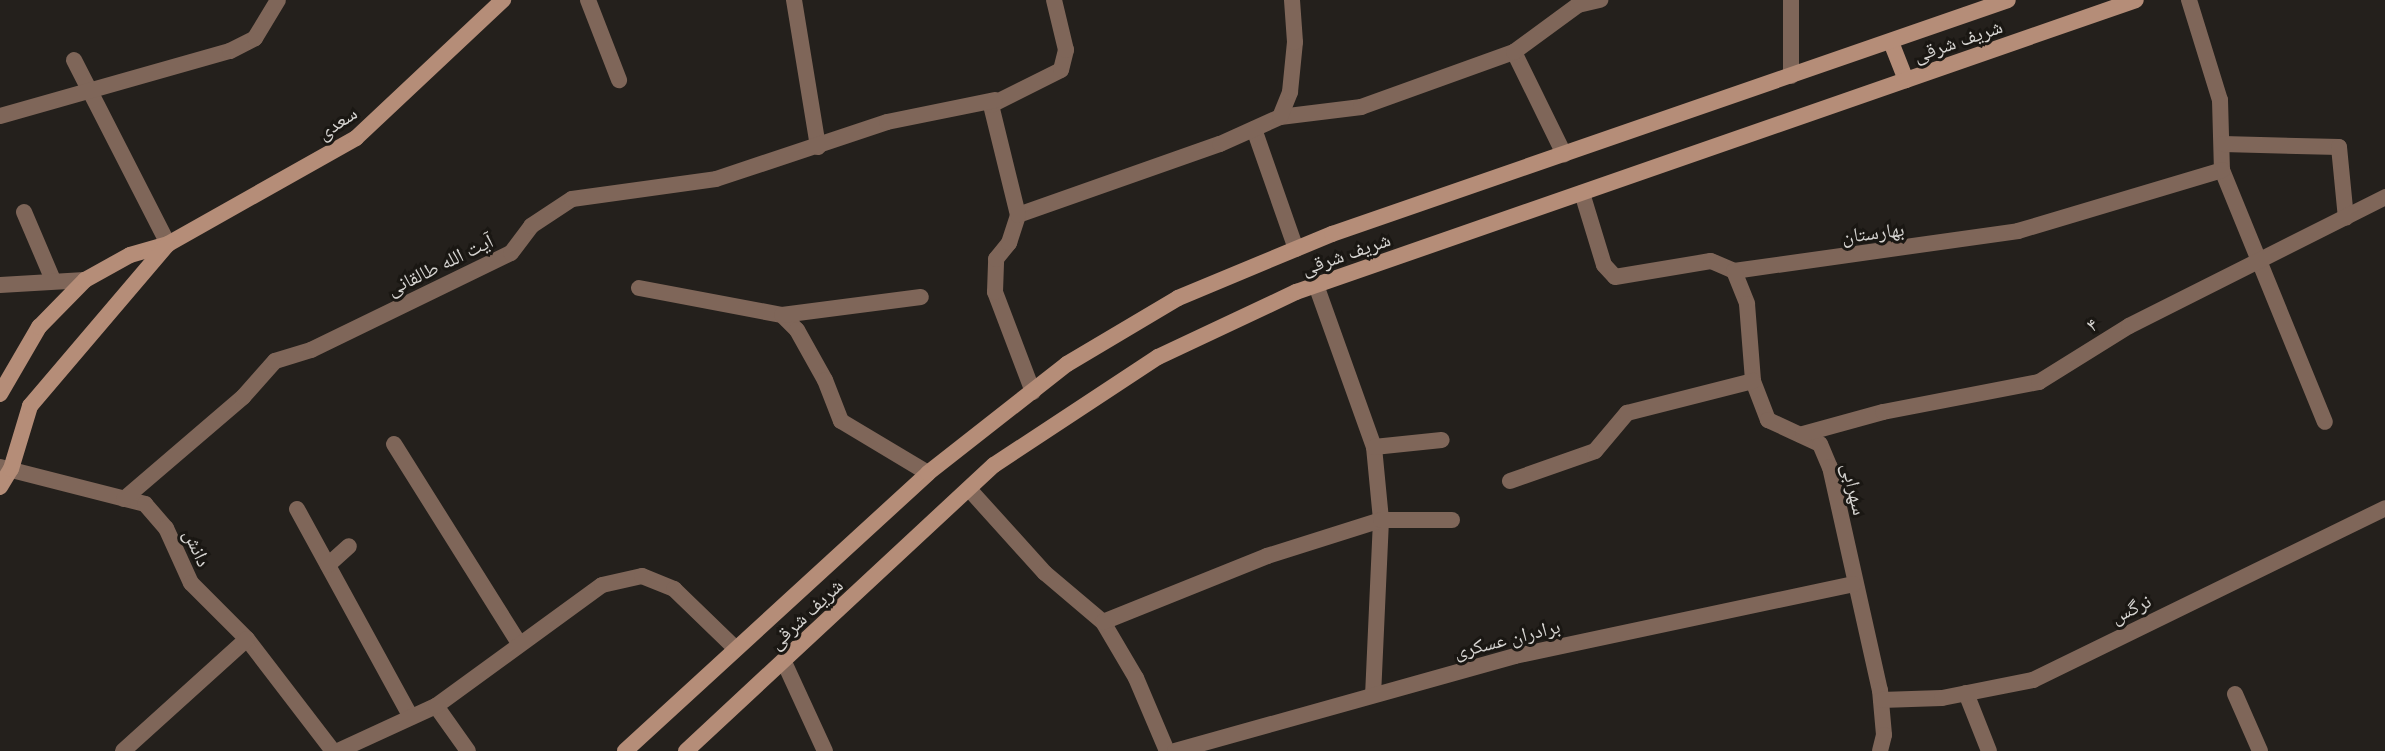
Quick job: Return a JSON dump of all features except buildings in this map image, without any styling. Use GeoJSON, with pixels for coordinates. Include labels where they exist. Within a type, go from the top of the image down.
{"type":"FeatureCollection","features":[{"type":"Feature","properties":{"kind":"main road","name":"شریف شرقی"},"geometry":{"type":"LineString","coordinates":[[625,751],[928,473],[1033,392],[1178,298],[1296,249],[2008,0]]}},
{"type":"Feature","properties":{"kind":"main road","name":"شریف شرقی"},"geometry":{"type":"LineString","coordinates":[[686,751],[994,465],[1158,357],[1316,285],[2136,0]]}},
{"type":"Feature","properties":{"kind":"main road","name":"سعدی"},"geometry":{"type":"LineString","coordinates":[[0,394],[39,327],[85,280],[130,255],[168,244],[356,138],[501,1]]}},
{"type":"Feature","properties":{"kind":"main road"},"geometry":{"type":"LineString","coordinates":[[1891,42],[1906,80]]}},
{"type":"Feature","properties":{"kind":"main road","name":"سعدی"},"geometry":{"type":"LineString","coordinates":[[0,487],[30,406],[168,244]]}},
{"type":"Feature","properties":{"kind":"street"},"geometry":{"type":"LineString","coordinates":[[0,116],[86,89],[230,51],[255,38],[278,0]]}},
{"type":"Feature","properties":{"kind":"street"},"geometry":{"type":"LineString","coordinates":[[588,0],[619,80]]}},
{"type":"Feature","properties":{"kind":"street"},"geometry":{"type":"LineString","coordinates":[[794,0],[818,147]]}},
{"type":"Feature","properties":{"kind":"street","name":"آیت الله طالقانی"},"geometry":{"type":"LineString","coordinates":[[124,499],[243,397],[275,361],[311,350],[511,253],[531,226],[572,199],[716,179],[887,122],[995,100],[1061,70],[1066,50],[1054,0]]}},
{"type":"Feature","properties":{"kind":"street"},"geometry":{"type":"LineString","coordinates":[[1280,117],[1290,92],[1292,0]]}},
{"type":"Feature","properties":{"kind":"street"},"geometry":{"type":"LineString","coordinates":[[1018,215],[1280,117],[1361,107],[1514,52],[1578,5],[1600,0]]}},
{"type":"Feature","properties":{"kind":"street"},"geometry":{"type":"LineString","coordinates":[[1791,0],[1791,76]]}},
{"type":"Feature","properties":{"kind":"street"},"geometry":{"type":"LineString","coordinates":[[2189,0],[2220,100],[2222,170],[2325,422]]}},
{"type":"Feature","properties":{"kind":"street"},"geometry":{"type":"LineString","coordinates":[[1514,52],[1564,154]]}},
{"type":"Feature","properties":{"kind":"street"},"geometry":{"type":"LineString","coordinates":[[74,60],[86,89],[168,244]]}},
{"type":"Feature","properties":{"kind":"street"},"geometry":{"type":"LineString","coordinates":[[995,100],[991,105],[1018,215],[1009,243],[996,259],[995,292],[1033,392]]}},
{"type":"Feature","properties":{"kind":"street"},"geometry":{"type":"LineString","coordinates":[[1254,129],[1296,249]]}},
{"type":"Feature","properties":{"kind":"street"},"geometry":{"type":"LineString","coordinates":[[2223,144],[2339,147],[2346,218]]}},
{"type":"Feature","properties":{"kind":"street","name":"بهارستان"},"geometry":{"type":"LineString","coordinates":[[1582,193],[1604,265],[1615,277],[1711,261],[1734,271],[2018,231],[2222,170]]}},
{"type":"Feature","properties":{"kind":"street","name":"۴"},"geometry":{"type":"LineString","coordinates":[[1803,434],[1883,412],[2039,382],[2129,326],[2385,197]]}},
{"type":"Feature","properties":{"kind":"street"},"geometry":{"type":"LineString","coordinates":[[24,212],[53,280]]}},
{"type":"Feature","properties":{"kind":"street","name":"سهرابی"},"geometry":{"type":"LineString","coordinates":[[1734,271],[1747,304],[1753,381],[1768,420],[1820,444],[1830,467],[1853,584],[1881,700],[1884,735],[1880,751]]}},
{"type":"Feature","properties":{"kind":"street"},"geometry":{"type":"LineString","coordinates":[[0,285],[85,280]]}},
{"type":"Feature","properties":{"kind":"street"},"geometry":{"type":"LineString","coordinates":[[1316,285],[1374,447],[1381,520],[1373,693]]}},
{"type":"Feature","properties":{"kind":"street"},"geometry":{"type":"LineString","coordinates":[[639,288],[782,315],[921,297]]}},
{"type":"Feature","properties":{"kind":"street"},"geometry":{"type":"LineString","coordinates":[[782,315],[797,330],[825,380],[841,421],[928,473]]}},
{"type":"Feature","properties":{"kind":"street"},"geometry":{"type":"LineString","coordinates":[[1510,481],[1595,451],[1627,413],[1753,381]]}},
{"type":"Feature","properties":{"kind":"street"},"geometry":{"type":"LineString","coordinates":[[1374,447],[1442,440]]}},
{"type":"Feature","properties":{"kind":"street"},"geometry":{"type":"LineString","coordinates":[[394,444],[519,643]]}},
{"type":"Feature","properties":{"kind":"street","name":"دانش"},"geometry":{"type":"LineString","coordinates":[[6,468],[145,504],[166,528],[191,583],[247,639],[335,751]]}},
{"type":"Feature","properties":{"kind":"street"},"geometry":{"type":"LineString","coordinates":[[969,489],[1045,573],[1103,622],[1136,678],[1167,751]]}},
{"type":"Feature","properties":{"kind":"street","name":"نرگس"},"geometry":{"type":"LineString","coordinates":[[1881,700],[1966,693],[2033,680],[2385,508]]}},
{"type":"Feature","properties":{"kind":"street"},"geometry":{"type":"LineString","coordinates":[[297,509],[411,717]]}},
{"type":"Feature","properties":{"kind":"street"},"geometry":{"type":"LineString","coordinates":[[1103,622],[1267,556],[1381,520],[1452,520]]}},
{"type":"Feature","properties":{"kind":"street"},"geometry":{"type":"LineString","coordinates":[[328,565],[349,546]]}},
{"type":"Feature","properties":{"kind":"street"},"geometry":{"type":"LineString","coordinates":[[335,751],[436,706],[602,585],[642,576],[674,589],[736,649]]}},
{"type":"Feature","properties":{"kind":"street","name":"برادران عسکری"},"geometry":{"type":"LineString","coordinates":[[1175,751],[1373,693],[1515,656],[1853,584]]}},
{"type":"Feature","properties":{"kind":"street"},"geometry":{"type":"LineString","coordinates":[[123,751],[247,639]]}},
{"type":"Feature","properties":{"kind":"street"},"geometry":{"type":"LineString","coordinates":[[784,662],[825,751]]}},
{"type":"Feature","properties":{"kind":"street"},"geometry":{"type":"LineString","coordinates":[[1966,693],[1989,751]]}},
{"type":"Feature","properties":{"kind":"street"},"geometry":{"type":"LineString","coordinates":[[2235,694],[2260,751]]}},
{"type":"Feature","properties":{"kind":"street"},"geometry":{"type":"LineString","coordinates":[[436,706],[468,751]]}}]}
